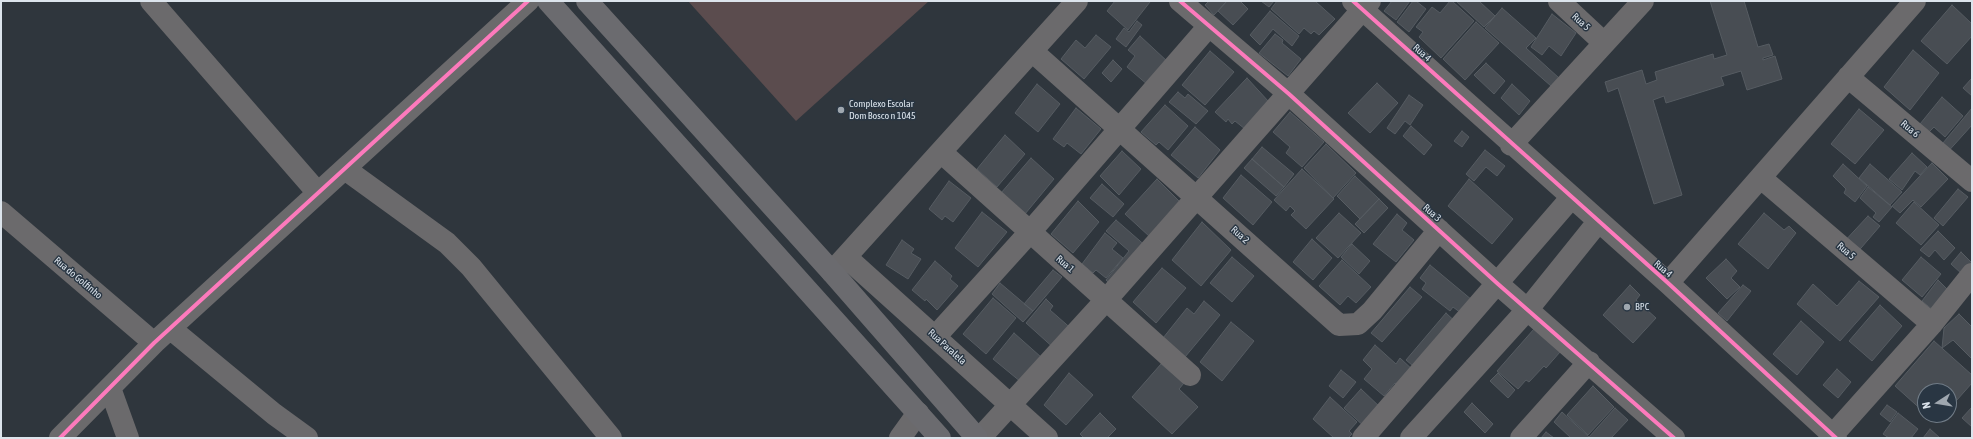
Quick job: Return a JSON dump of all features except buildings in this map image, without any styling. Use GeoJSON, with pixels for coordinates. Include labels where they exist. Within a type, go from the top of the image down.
{"type":"FeatureCollection","features":[{"type":"Feature","properties":{"kind":"main road"},"geometry":{"type":"LineString","coordinates":[[548,1],[940,438]]}},
{"type":"Feature","properties":{"kind":"main road"},"geometry":{"type":"LineString","coordinates":[[588,1],[839,265],[979,438]]}},
{"type":"Feature","properties":{"kind":"street"},"geometry":{"type":"LineString","coordinates":[[151,1],[318,193]]}},
{"type":"Feature","properties":{"kind":"street"},"geometry":{"type":"LineString","coordinates":[[60,438],[154,343],[528,1]]}},
{"type":"Feature","properties":{"kind":"street"},"geometry":{"type":"LineString","coordinates":[[839,265],[1077,1]]}},
{"type":"Feature","properties":{"kind":"street","name":"Rua 3"},"geometry":{"type":"LineString","coordinates":[[1180,1],[1289,94],[1498,284],[1589,362],[1674,438]]}},
{"type":"Feature","properties":{"kind":"street","name":"Rua 5"},"geometry":{"type":"LineString","coordinates":[[1559,1],[1604,43]]}},
{"type":"Feature","properties":{"kind":"street"},"geometry":{"type":"LineString","coordinates":[[1512,145],[1644,1]]}},
{"type":"Feature","properties":{"kind":"street"},"geometry":{"type":"LineString","coordinates":[[1668,284],[1915,1]]}},
{"type":"Feature","properties":{"kind":"street"},"geometry":{"type":"LineString","coordinates":[[979,438],[1106,300],[1289,94],[1362,4]]}},
{"type":"Feature","properties":{"kind":"street","name":"Rua 4"},"geometry":{"type":"LineString","coordinates":[[1362,4],[1512,145],[1668,284],[1833,437]]}},
{"type":"Feature","properties":{"kind":"street"},"geometry":{"type":"LineString","coordinates":[[935,337],[1030,232],[1209,26]]}},
{"type":"Feature","properties":{"kind":"street","name":"Rua 2"},"geometry":{"type":"LineString","coordinates":[[1032,51],[1197,197],[1338,325],[1358,324],[1368,315],[1439,230]]}},
{"type":"Feature","properties":{"kind":"street","name":"Rua 6"},"geometry":{"type":"LineString","coordinates":[[1848,78],[1972,181]]}},
{"type":"Feature","properties":{"kind":"street","name":"Rua 1"},"geometry":{"type":"LineString","coordinates":[[941,152],[1190,375]]}},
{"type":"Feature","properties":{"kind":"street"},"geometry":{"type":"LineString","coordinates":[[345,168],[447,243],[471,267],[611,438]]}},
{"type":"Feature","properties":{"kind":"street","name":"Rua 5"},"geometry":{"type":"LineString","coordinates":[[1760,178],[1932,324]]}},
{"type":"Feature","properties":{"kind":"street"},"geometry":{"type":"LineString","coordinates":[[1363,438],[1571,198]]}},
{"type":"Feature","properties":{"kind":"street","name":"Rua do Golfinho"},"geometry":{"type":"LineString","coordinates":[[1,212],[154,343]]}},
{"type":"Feature","properties":{"kind":"street"},"geometry":{"type":"LineString","coordinates":[[1411,438],[1528,309],[1598,222]]}},
{"type":"Feature","properties":{"kind":"street","name":"Rua Paralela"},"geometry":{"type":"LineString","coordinates":[[839,265],[935,337],[1047,438]]}},
{"type":"Feature","properties":{"kind":"street"},"geometry":{"type":"LineString","coordinates":[[1833,437],[1932,324],[1972,274]]}},
{"type":"Feature","properties":{"kind":"street"},"geometry":{"type":"LineString","coordinates":[[171,329],[274,414],[306,438]]}},
{"type":"Feature","properties":{"kind":"street"},"geometry":{"type":"LineString","coordinates":[[1521,438],[1589,362]]}},
{"type":"Feature","properties":{"kind":"street"},"geometry":{"type":"LineString","coordinates":[[110,388],[128,438]]}},
{"type":"Feature","properties":{"kind":"street"},"geometry":{"type":"LineString","coordinates":[[900,438],[918,413]]}},
{"type":"Feature","properties":{"kind":"shaded area"},"geometry":{"type":"Polygon","coordinates":[[[688,1],[929,1],[796,121],[688,1]]]}},
{"type":"Feature","properties":{"kind":"cycle path"},"geometry":{"type":"LineString","coordinates":[[60,438],[154,343],[528,1]]}},
{"type":"Feature","properties":{"kind":"cycle path"},"geometry":{"type":"LineString","coordinates":[[1180,1],[1289,94],[1498,284],[1674,438]]}},
{"type":"Feature","properties":{"kind":"cycle path"},"geometry":{"type":"LineString","coordinates":[[1353,1],[1668,283],[1836,438]]}},
{"type":"Feature","properties":{"kind":"place","name":"Complexo Escolar Dom Bosco n 1045"},"geometry":{"type":"Point","coordinates":[841,110]}},
{"type":"Feature","properties":{"kind":"place","name":"BPC"},"geometry":{"type":"Point","coordinates":[1627,307]}}]}
